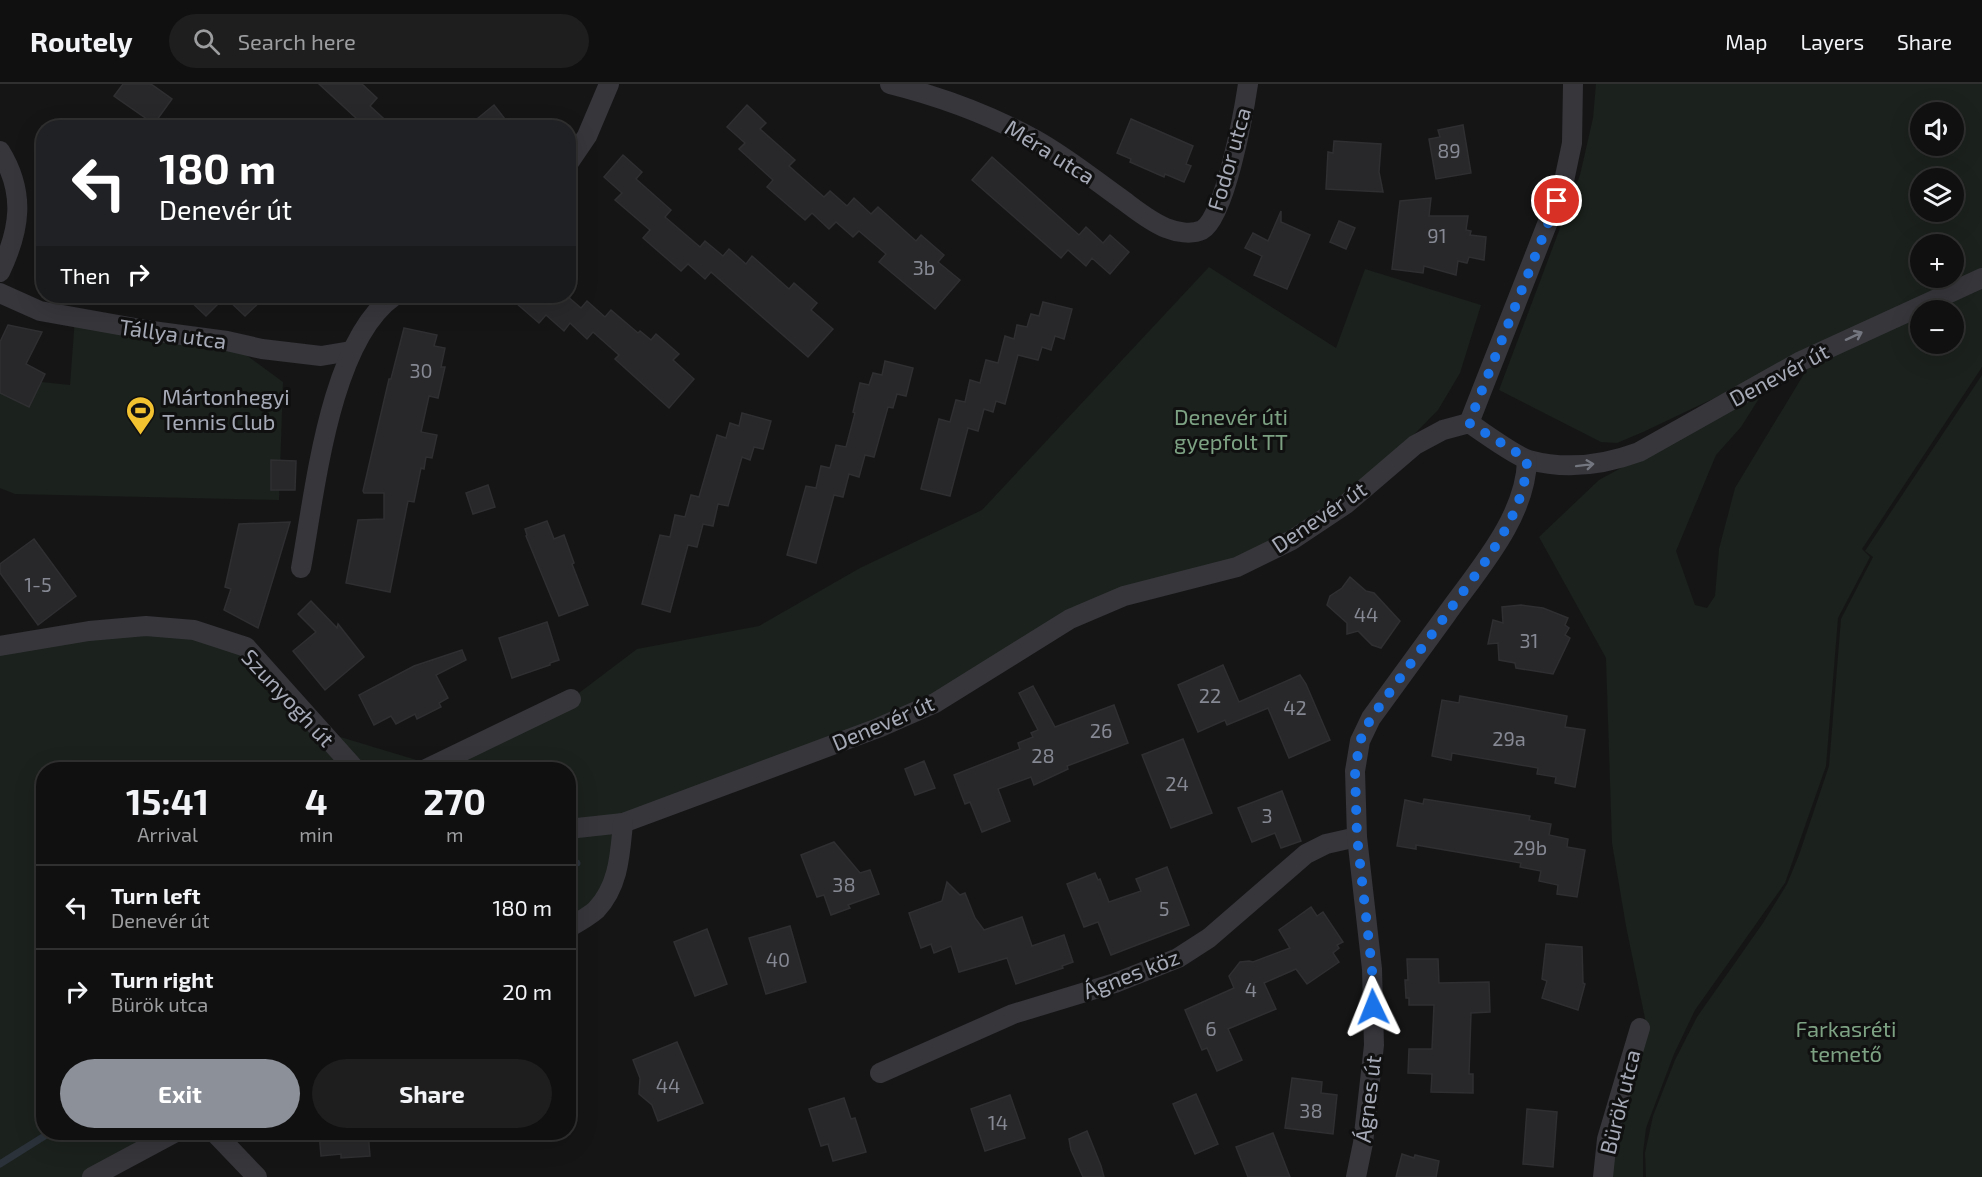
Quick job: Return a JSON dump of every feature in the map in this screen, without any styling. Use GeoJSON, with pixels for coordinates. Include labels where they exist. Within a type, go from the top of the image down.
{"type":"FeatureCollection","features":[{"type":"Feature","properties":{"kind":"street"},"geometry":{"type":"LineString","coordinates":[[576,152],[587,136],[609,84]]}},
{"type":"Feature","properties":{"kind":"street","name":"Méra utca"},"geometry":{"type":"LineString","coordinates":[[890,84],[961,104],[1016,129],[1064,157],[1153,222],[1177,232],[1202,230]]}},
{"type":"Feature","properties":{"kind":"street","name":"Fodor utca"},"geometry":{"type":"LineString","coordinates":[[1202,230],[1211,221],[1219,205],[1239,134],[1248,84]]}},
{"type":"Feature","properties":{"kind":"street"},"geometry":{"type":"LineString","coordinates":[[1469,423],[1564,180],[1572,143],[1573,84]]}},
{"type":"Feature","properties":{"kind":"street"},"geometry":{"type":"LineString","coordinates":[[0,152],[8,164],[15,183],[18,204],[11,249],[0,272]]}},
{"type":"Feature","properties":{"kind":"street","name":"Denevér út"},"geometry":{"type":"LineString","coordinates":[[623,823],[878,728],[935,703],[1070,619],[1124,596],[1237,567],[1292,540],[1346,504],[1415,444],[1443,430],[1469,423],[1527,459],[1572,466],[1615,461],[1639,452],[1801,361],[1982,278]]}},
{"type":"Feature","properties":{"kind":"street","name":"Tállya utca"},"geometry":{"type":"LineString","coordinates":[[0,292],[40,311],[152,331],[321,356],[351,351]]}},
{"type":"Feature","properties":{"kind":"street"},"geometry":{"type":"LineString","coordinates":[[301,568],[329,415],[351,351],[363,330],[388,303]]}},
{"type":"Feature","properties":{"kind":"street","name":"Ágnes út"},"geometry":{"type":"LineString","coordinates":[[1356,1177],[1365,1133],[1374,1045],[1372,969],[1357,837],[1355,771],[1360,741],[1371,718],[1500,540],[1522,492],[1527,474],[1527,459]]}},
{"type":"Feature","properties":{"kind":"street","name":"Szunyogh út"},"geometry":{"type":"LineString","coordinates":[[0,646],[89,631],[146,626],[194,630],[246,647],[349,762]]}},
{"type":"Feature","properties":{"kind":"street"},"geometry":{"type":"LineString","coordinates":[[441,762],[571,699]]}},
{"type":"Feature","properties":{"kind":"street"},"geometry":{"type":"LineString","coordinates":[[576,828],[623,823],[619,865],[611,891],[595,911],[576,923]]}},
{"type":"Feature","properties":{"kind":"street","name":"Ágnes köz"},"geometry":{"type":"LineString","coordinates":[[880,1073],[1013,1014],[1114,983],[1178,958],[1209,938],[1306,854],[1326,844],[1357,837]]}},
{"type":"Feature","properties":{"kind":"street","name":"Bürök utca"},"geometry":{"type":"LineString","coordinates":[[1603,1177],[1607,1138],[1640,1028]]}},
{"type":"Feature","properties":{"kind":"street"},"geometry":{"type":"LineString","coordinates":[[92,1177],[161,1140]]}},
{"type":"Feature","properties":{"kind":"street"},"geometry":{"type":"LineString","coordinates":[[222,1140],[257,1177]]}},
{"type":"Feature","properties":{"kind":"green space"},"geometry":{"type":"Polygon","coordinates":[[[1596,84],[1982,84],[1982,271],[1964,280],[1964,234],[1910,234],[1910,288],[1946,288],[1921,300],[1910,300],[1910,305],[1643,432],[1617,443],[1601,442],[1499,390],[1580,175],[1593,118],[1596,84]]]}},
{"type":"Feature","properties":{"kind":"green space","name":"Denevér úti gyepfolt TT"},"geometry":{"type":"Polygon","coordinates":[[[1209,267],[1336,348],[1365,269],[1481,305],[1460,373],[1438,410],[1346,504],[1292,540],[1124,596],[935,703],[623,823],[611,891],[576,922],[576,762],[439,762],[571,699],[637,649],[759,626],[860,568],[982,510],[1209,267]]]}},
{"type":"Feature","properties":{"kind":"green space"},"geometry":{"type":"Polygon","coordinates":[[[1982,289],[1982,367],[1862,549],[1870,557],[1838,618],[1826,766],[1785,883],[1695,1010],[1674,1054],[1646,1128],[1643,1177],[1612,1177],[1612,1147],[1648,1033],[1612,843],[1606,658],[1539,537],[1599,480],[1765,389],[1741,427],[1716,455],[1676,551],[1695,605],[1707,608],[1715,596],[1719,549],[1735,488],[1810,364],[1910,320],[1910,354],[1964,354],[1964,300],[1956,300],[1982,289]]]}},
{"type":"Feature","properties":{"kind":"green space","name":"Mártonhegyi Tennis Club"},"geometry":{"type":"Polygon","coordinates":[[[75,318],[227,341],[283,382],[279,500],[15,494],[0,488],[0,370],[23,380],[70,385],[75,318]]]}},
{"type":"Feature","properties":{"kind":"green space","name":"Farkasréti temető"},"geometry":{"type":"Polygon","coordinates":[[[1982,375],[1982,1177],[1646,1177],[1645,1153],[1653,1116],[1675,1060],[1697,1017],[1763,923],[1787,884],[1799,855],[1829,766],[1841,619],[1873,557],[1865,551],[1982,375]]]}},
{"type":"Feature","properties":{"kind":"green space","name":"Denevér úti gyepfolt TT"},"geometry":{"type":"Polygon","coordinates":[[[146,626],[246,647],[304,726],[423,762],[36,762],[36,1140],[163,1140],[92,1177],[0,1177],[0,646],[146,626]]]}},
{"type":"Feature","properties":{"kind":"building"},"geometry":{"type":"Polygon","coordinates":[[[123,84],[151,84],[172,99],[157,120],[148,120],[114,96],[123,84]]]}},
{"type":"Feature","properties":{"kind":"building"},"geometry":{"type":"Polygon","coordinates":[[[319,84],[362,84],[377,98],[370,106],[385,120],[354,120],[356,118],[319,84]]]}},
{"type":"Feature","properties":{"kind":"building"},"geometry":{"type":"Polygon","coordinates":[[[494,105],[506,120],[476,120],[494,105]]]}},
{"type":"Feature","properties":{"kind":"building"},"geometry":{"type":"Polygon","coordinates":[[[747,105],[766,123],[760,129],[795,160],[789,166],[824,197],[830,191],[847,206],[854,198],[871,214],[878,207],[916,241],[921,235],[944,255],[938,262],[960,280],[935,309],[879,262],[886,254],[859,231],[853,237],[836,222],[829,229],[812,213],[805,220],[767,187],[773,180],[739,149],[745,143],[727,127],[747,105]]]}},
{"type":"Feature","properties":{"kind":"building"},"geometry":{"type":"Polygon","coordinates":[[[1131,119],[1193,146],[1186,164],[1191,166],[1184,182],[1165,174],[1164,177],[1130,162],[1131,159],[1117,153],[1131,119]]]}},
{"type":"Feature","properties":{"kind":"building"},"geometry":{"type":"Polygon","coordinates":[[[1463,125],[1471,173],[1436,179],[1429,139],[1440,137],[1438,130],[1463,125]]]}},
{"type":"Feature","properties":{"kind":"building"},"geometry":{"type":"Polygon","coordinates":[[[1334,141],[1381,144],[1379,172],[1383,192],[1326,189],[1328,152],[1333,153],[1334,141]]]}},
{"type":"Feature","properties":{"kind":"building"},"geometry":{"type":"Polygon","coordinates":[[[623,155],[642,172],[636,179],[671,210],[665,217],[700,247],[705,241],[723,256],[729,249],[746,264],[752,256],[789,289],[794,283],[817,303],[811,310],[833,329],[808,357],[711,272],[705,279],[688,264],[681,271],[643,238],[650,230],[615,200],[622,193],[604,177],[623,155]]]}},
{"type":"Feature","properties":{"kind":"building"},"geometry":{"type":"Polygon","coordinates":[[[992,157],[1079,235],[1086,227],[1103,243],[1110,235],[1129,252],[1110,274],[1092,258],[1086,266],[1068,250],[1061,258],[972,180],[992,157]]]}},
{"type":"Feature","properties":{"kind":"building"},"geometry":{"type":"Polygon","coordinates":[[[1431,198],[1429,216],[1468,216],[1466,230],[1471,231],[1470,235],[1486,237],[1484,260],[1469,257],[1467,263],[1458,261],[1456,275],[1424,266],[1423,273],[1392,269],[1400,201],[1431,198]]]}},
{"type":"Feature","properties":{"kind":"building"},"geometry":{"type":"Polygon","coordinates":[[[1281,211],[1281,222],[1310,235],[1287,289],[1254,275],[1262,256],[1245,248],[1253,233],[1268,241],[1281,211]]]}},
{"type":"Feature","properties":{"kind":"building"},"geometry":{"type":"Polygon","coordinates":[[[1339,221],[1355,228],[1346,249],[1330,242],[1339,221]]]}},
{"type":"Feature","properties":{"kind":"building"},"geometry":{"type":"Polygon","coordinates":[[[587,301],[605,317],[611,310],[638,333],[640,331],[651,340],[656,334],[679,354],[673,360],[694,379],[669,408],[615,359],[619,355],[593,332],[587,339],[570,323],[564,331],[546,315],[539,323],[516,303],[575,303],[581,308],[587,301]]]}},
{"type":"Feature","properties":{"kind":"building"},"geometry":{"type":"Polygon","coordinates":[[[1043,302],[1072,309],[1064,339],[1055,336],[1051,350],[1042,347],[1038,360],[1018,355],[1005,404],[996,401],[993,412],[984,409],[978,431],[968,428],[950,496],[921,489],[939,419],[950,422],[956,400],[965,402],[970,380],[980,383],[986,360],[998,363],[1005,336],[1014,339],[1017,325],[1027,327],[1031,314],[1039,316],[1043,302]]]}},
{"type":"Feature","properties":{"kind":"building"},"geometry":{"type":"Polygon","coordinates":[[[192,303],[219,303],[206,316],[192,303]]]}},
{"type":"Feature","properties":{"kind":"building"},"geometry":{"type":"Polygon","coordinates":[[[231,303],[259,303],[245,316],[231,303]]]}},
{"type":"Feature","properties":{"kind":"building"},"geometry":{"type":"Polygon","coordinates":[[[8,325],[42,332],[26,364],[45,374],[29,407],[0,393],[0,342],[8,325]]]}},
{"type":"Feature","properties":{"kind":"building"},"geometry":{"type":"Polygon","coordinates":[[[404,328],[437,335],[434,346],[445,348],[441,367],[445,367],[438,398],[429,396],[421,432],[437,435],[432,458],[426,457],[424,469],[421,468],[414,502],[408,501],[390,592],[346,583],[358,520],[384,519],[384,493],[364,493],[363,491],[389,379],[391,379],[404,328]]]}},
{"type":"Feature","properties":{"kind":"building"},"geometry":{"type":"Polygon","coordinates":[[[885,361],[913,368],[906,396],[897,394],[893,408],[888,407],[874,457],[865,455],[859,477],[849,474],[843,497],[834,495],[816,563],[787,555],[806,486],[816,488],[821,466],[830,468],[836,445],[846,447],[860,383],[869,385],[873,373],[882,375],[885,361]]]}},
{"type":"Feature","properties":{"kind":"building"},"geometry":{"type":"Polygon","coordinates":[[[742,413],[771,421],[763,449],[754,447],[750,460],[742,457],[728,506],[718,504],[713,526],[703,524],[697,547],[688,545],[670,612],[642,604],[660,535],[670,537],[675,515],[685,517],[691,495],[699,497],[717,435],[726,438],[730,423],[739,426],[742,413]]]}},
{"type":"Feature","properties":{"kind":"building"},"geometry":{"type":"Polygon","coordinates":[[[271,460],[296,461],[295,490],[271,490],[271,460]]]}},
{"type":"Feature","properties":{"kind":"building"},"geometry":{"type":"Polygon","coordinates":[[[488,485],[495,507],[473,514],[466,493],[488,485]]]}},
{"type":"Feature","properties":{"kind":"building"},"geometry":{"type":"Polygon","coordinates":[[[547,521],[554,539],[564,535],[574,563],[572,564],[588,605],[559,616],[525,529],[547,521]]]}},
{"type":"Feature","properties":{"kind":"building"},"geometry":{"type":"Polygon","coordinates":[[[290,522],[258,628],[224,610],[231,589],[225,587],[239,524],[290,522]]]}},
{"type":"Feature","properties":{"kind":"building"},"geometry":{"type":"Polygon","coordinates":[[[34,539],[76,596],[38,625],[0,573],[0,564],[34,539]]]}},
{"type":"Feature","properties":{"kind":"building"},"geometry":{"type":"Polygon","coordinates":[[[1350,577],[1366,591],[1374,593],[1400,621],[1381,648],[1372,645],[1358,631],[1347,634],[1347,623],[1327,605],[1330,596],[1342,588],[1350,577]]]}},
{"type":"Feature","properties":{"kind":"building"},"geometry":{"type":"Polygon","coordinates":[[[311,601],[337,628],[338,624],[364,657],[325,690],[293,651],[316,632],[298,614],[311,601]]]}},
{"type":"Feature","properties":{"kind":"building"},"geometry":{"type":"Polygon","coordinates":[[[1521,605],[1543,608],[1568,618],[1565,625],[1569,628],[1565,635],[1570,638],[1553,674],[1516,668],[1515,663],[1499,660],[1498,643],[1488,644],[1493,620],[1503,623],[1502,607],[1521,605]]]}},
{"type":"Feature","properties":{"kind":"building"},"geometry":{"type":"Polygon","coordinates":[[[547,622],[559,660],[512,678],[499,638],[547,622]]]}},
{"type":"Feature","properties":{"kind":"building"},"geometry":{"type":"Polygon","coordinates":[[[462,650],[466,660],[436,675],[448,698],[439,703],[441,707],[417,719],[415,714],[396,724],[391,716],[374,725],[359,695],[414,666],[462,650]]]}},
{"type":"Feature","properties":{"kind":"building"},"geometry":{"type":"Polygon","coordinates":[[[1223,665],[1239,702],[1300,675],[1330,740],[1289,758],[1268,708],[1227,725],[1225,720],[1198,732],[1178,685],[1223,665]]]}},
{"type":"Feature","properties":{"kind":"building"},"geometry":{"type":"Polygon","coordinates":[[[1033,686],[1055,727],[1114,705],[1128,743],[1067,766],[1068,769],[1034,785],[1031,777],[998,789],[1010,821],[982,832],[970,802],[965,804],[954,775],[1020,749],[1018,743],[1033,737],[1031,733],[1038,730],[1019,693],[1033,686]]]}},
{"type":"Feature","properties":{"kind":"building"},"geometry":{"type":"Polygon","coordinates":[[[1460,696],[1567,716],[1565,727],[1585,730],[1575,787],[1555,783],[1556,777],[1537,774],[1538,768],[1452,753],[1451,760],[1432,756],[1442,700],[1459,703],[1460,696]]]}},
{"type":"Feature","properties":{"kind":"building"},"geometry":{"type":"Polygon","coordinates":[[[1183,739],[1212,813],[1171,828],[1142,755],[1183,739]]]}},
{"type":"Feature","properties":{"kind":"building"},"geometry":{"type":"Polygon","coordinates":[[[924,761],[935,788],[915,795],[905,769],[924,761]]]}},
{"type":"Feature","properties":{"kind":"building"},"geometry":{"type":"Polygon","coordinates":[[[1282,791],[1301,841],[1281,848],[1275,833],[1252,842],[1238,808],[1282,791]]]}},
{"type":"Feature","properties":{"kind":"building"},"geometry":{"type":"Polygon","coordinates":[[[1424,799],[1530,816],[1529,820],[1551,824],[1549,835],[1568,839],[1567,847],[1585,850],[1577,897],[1557,894],[1558,885],[1539,881],[1541,871],[1520,867],[1521,863],[1416,845],[1416,849],[1397,846],[1405,800],[1423,804],[1424,799]]]}},
{"type":"Feature","properties":{"kind":"building"},"geometry":{"type":"Polygon","coordinates":[[[834,842],[860,873],[870,870],[879,894],[848,905],[850,908],[831,915],[824,895],[817,897],[801,855],[834,842]]]}},
{"type":"Feature","properties":{"kind":"building"},"geometry":{"type":"Polygon","coordinates":[[[1167,867],[1189,925],[1111,955],[1098,922],[1084,927],[1067,884],[1095,873],[1098,880],[1100,879],[1109,902],[1141,891],[1136,879],[1167,867]]]}},
{"type":"Feature","properties":{"kind":"building"},"geometry":{"type":"Polygon","coordinates":[[[947,882],[960,895],[965,893],[975,918],[984,930],[1022,917],[1032,946],[1064,935],[1073,962],[1062,966],[1063,968],[1016,984],[1007,958],[959,972],[951,946],[934,953],[931,944],[921,948],[909,913],[942,901],[947,882]]]}},
{"type":"Feature","properties":{"kind":"building"},"geometry":{"type":"Polygon","coordinates":[[[1311,907],[1317,916],[1323,912],[1343,942],[1337,945],[1339,948],[1333,953],[1339,962],[1307,984],[1296,969],[1264,983],[1276,1009],[1228,1029],[1242,1060],[1217,1071],[1207,1048],[1202,1050],[1185,1010],[1234,988],[1229,976],[1240,962],[1253,962],[1290,948],[1279,930],[1311,907]]]}},
{"type":"Feature","properties":{"kind":"building"},"geometry":{"type":"Polygon","coordinates":[[[790,926],[806,982],[766,994],[749,938],[790,926]]]}},
{"type":"Feature","properties":{"kind":"building"},"geometry":{"type":"Polygon","coordinates":[[[707,929],[727,984],[695,996],[674,942],[707,929]]]}},
{"type":"Feature","properties":{"kind":"building"},"geometry":{"type":"Polygon","coordinates":[[[1546,944],[1582,947],[1583,983],[1585,984],[1578,1010],[1542,998],[1547,981],[1542,979],[1546,944]]]}},
{"type":"Feature","properties":{"kind":"building"},"geometry":{"type":"Polygon","coordinates":[[[1407,959],[1438,959],[1439,983],[1489,982],[1490,1012],[1471,1013],[1469,1074],[1473,1074],[1473,1093],[1431,1092],[1432,1074],[1408,1073],[1409,1049],[1432,1049],[1434,1005],[1409,1005],[1409,998],[1406,998],[1405,980],[1408,980],[1407,959]]]}},
{"type":"Feature","properties":{"kind":"building"},"geometry":{"type":"Polygon","coordinates":[[[677,1042],[703,1103],[658,1121],[652,1105],[639,1094],[640,1078],[633,1060],[677,1042]]]}},
{"type":"Feature","properties":{"kind":"building"},"geometry":{"type":"Polygon","coordinates":[[[1292,1078],[1322,1082],[1321,1093],[1337,1095],[1333,1134],[1285,1128],[1292,1078]]]}},
{"type":"Feature","properties":{"kind":"building"},"geometry":{"type":"Polygon","coordinates":[[[1196,1094],[1218,1144],[1195,1154],[1173,1104],[1196,1094]]]}},
{"type":"Feature","properties":{"kind":"building"},"geometry":{"type":"Polygon","coordinates":[[[1010,1095],[1025,1138],[985,1151],[971,1109],[1010,1095]]]}},
{"type":"Feature","properties":{"kind":"building"},"geometry":{"type":"Polygon","coordinates":[[[844,1098],[851,1119],[855,1118],[866,1152],[833,1161],[828,1144],[821,1146],[809,1109],[844,1098]]]}},
{"type":"Feature","properties":{"kind":"building"},"geometry":{"type":"Polygon","coordinates":[[[1527,1109],[1557,1112],[1553,1167],[1523,1164],[1527,1109]]]}},
{"type":"Feature","properties":{"kind":"building"},"geometry":{"type":"Polygon","coordinates":[[[1087,1131],[1104,1177],[1083,1177],[1071,1150],[1069,1139],[1087,1131]]]}},
{"type":"Feature","properties":{"kind":"building"},"geometry":{"type":"Polygon","coordinates":[[[1273,1133],[1290,1177],[1248,1177],[1236,1147],[1273,1133]]]}},
{"type":"Feature","properties":{"kind":"building"},"geometry":{"type":"Polygon","coordinates":[[[320,1140],[369,1140],[370,1156],[341,1158],[341,1154],[321,1156],[320,1140]]]}},
{"type":"Feature","properties":{"kind":"building"},"geometry":{"type":"Polygon","coordinates":[[[1402,1154],[1439,1161],[1436,1177],[1396,1177],[1402,1154]]]}},
{"type":"Feature","properties":{"kind":"waterway"},"geometry":{"type":"LineString","coordinates":[[0,1164],[38,1140]]}},
{"type":"Feature","properties":{"kind":"place","name":"Mártonhegyi Tennis Club"},"geometry":{"type":"Point","coordinates":[141,436]}},
{"type":"Feature","properties":{"kind":"route"},"geometry":{"type":"LineString","coordinates":[[1373,1007],[1372,969],[1357,837],[1355,771],[1360,741],[1371,718],[1500,540],[1522,492],[1527,474],[1527,459],[1469,423],[1557,201]]}}]}
